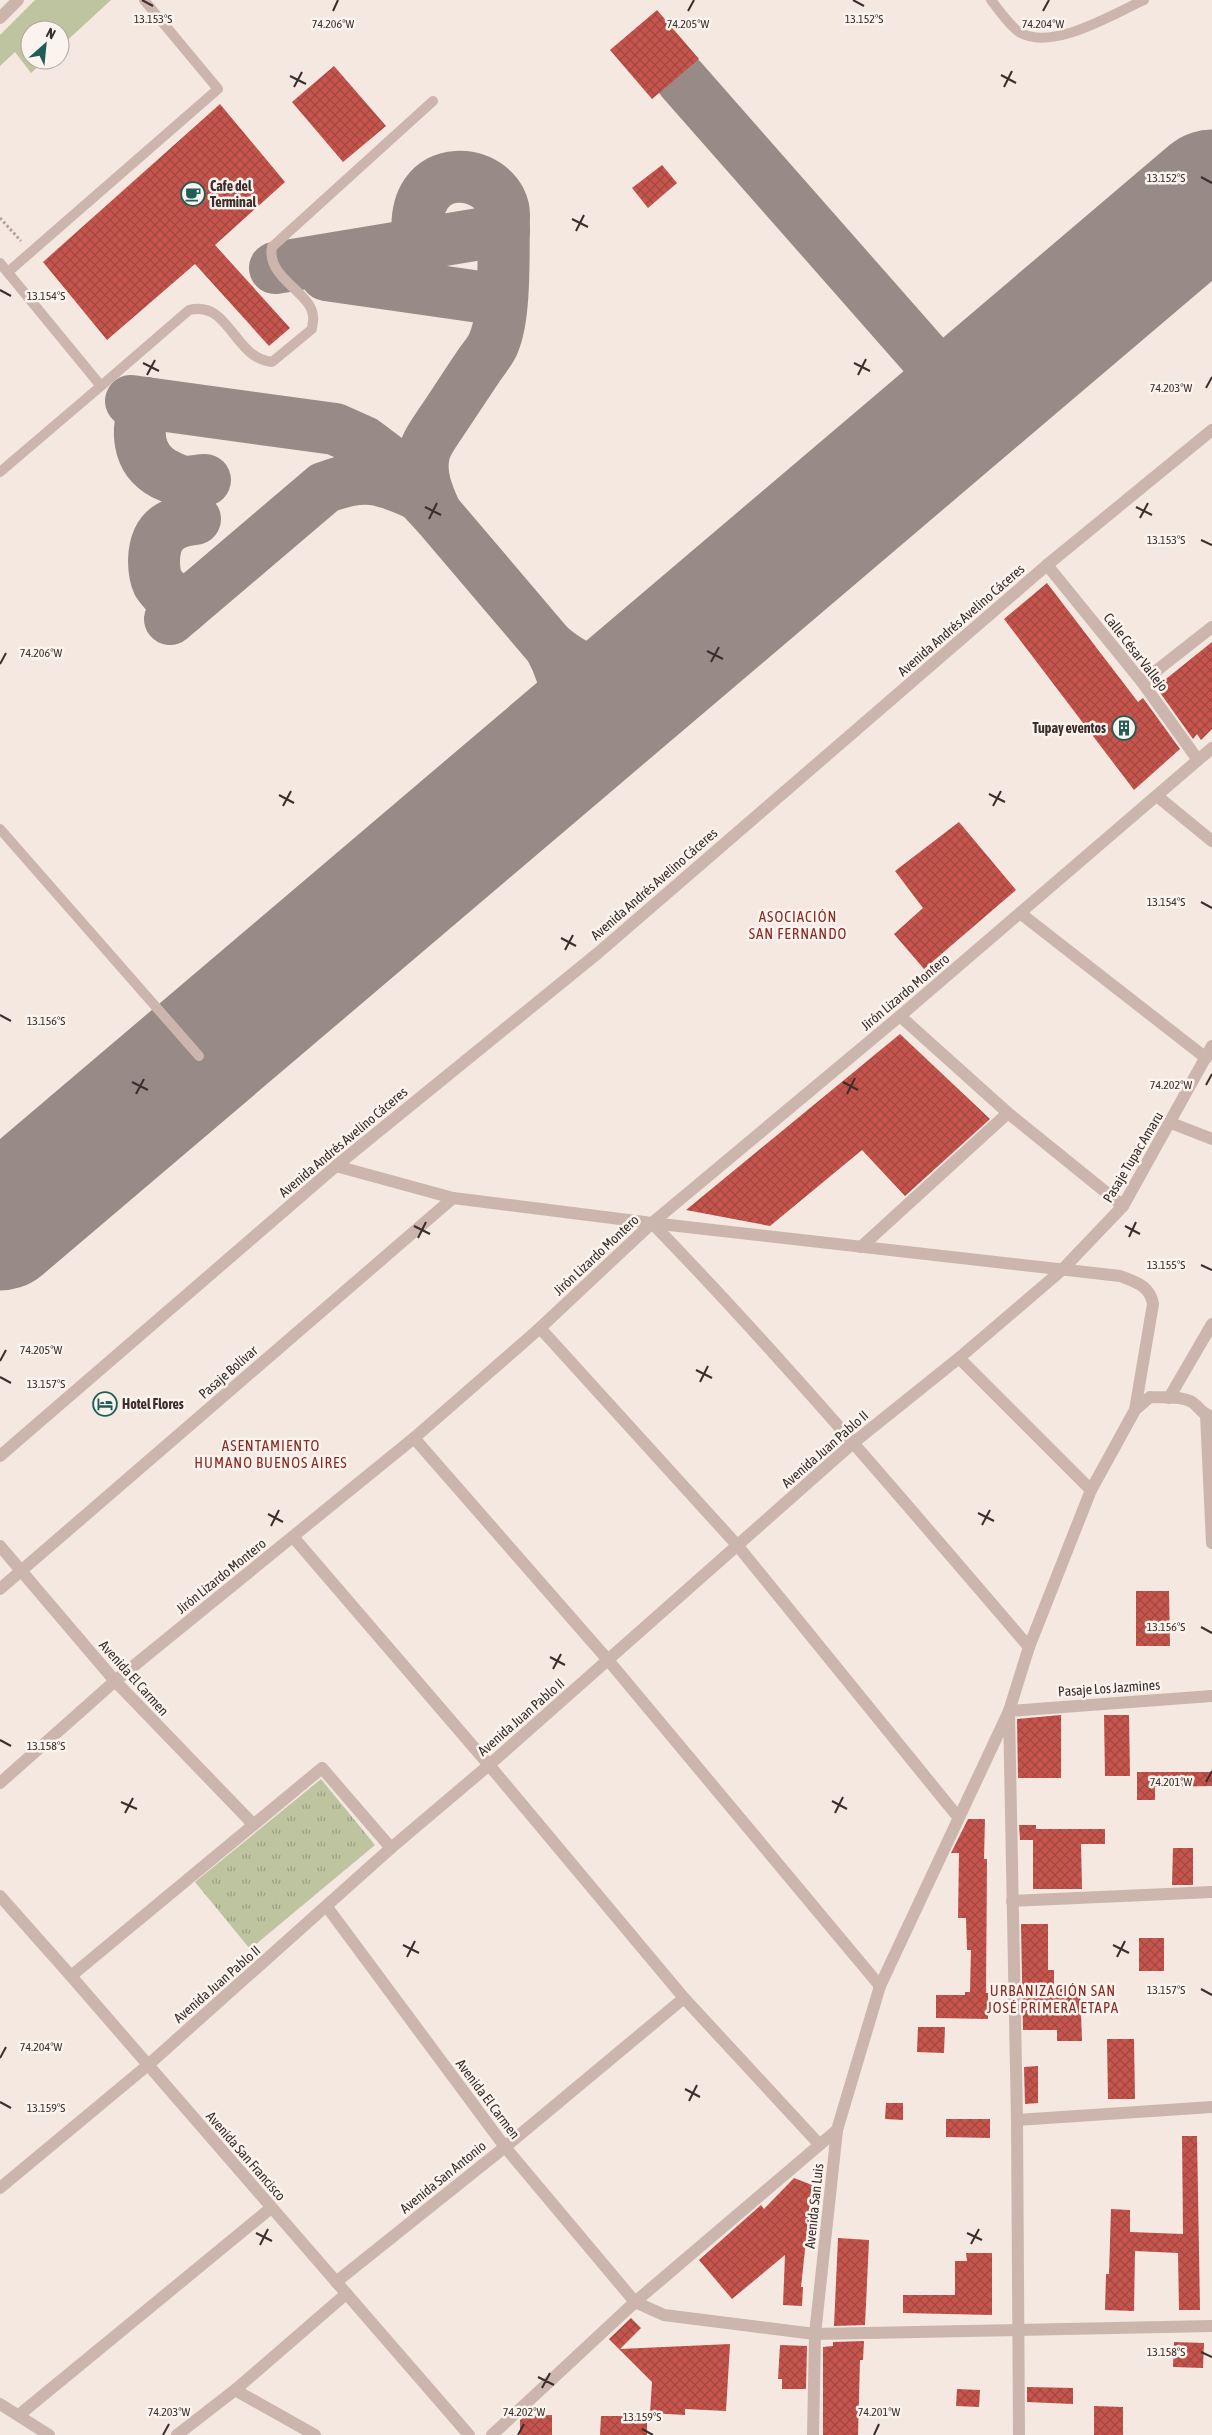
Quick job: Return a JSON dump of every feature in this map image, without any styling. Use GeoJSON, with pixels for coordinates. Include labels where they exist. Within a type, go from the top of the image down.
{"type":"FeatureCollection","features":[{"type":"Feature","properties":{"kind":"street"},"geometry":{"type":"LineString","coordinates":[[0,18],[18,0]]}},
{"type":"Feature","properties":{"kind":"street","name":"Avenida Andrés Avelino Cáceres"},"geometry":{"type":"LineString","coordinates":[[0,1456],[336,1166],[598,953],[1047,565],[1212,430]]}},
{"type":"Feature","properties":{"kind":"street","name":"Calle César Vallejo"},"geometry":{"type":"LineString","coordinates":[[1047,565],[1142,682],[1198,760]]}},
{"type":"Feature","properties":{"kind":"street"},"geometry":{"type":"LineString","coordinates":[[1142,682],[1212,627]]}},
{"type":"Feature","properties":{"kind":"street","name":"Jirón Lizardo Montero"},"geometry":{"type":"LineString","coordinates":[[0,1783],[115,1681],[294,1538],[414,1438],[540,1328],[652,1223],[900,1016],[1212,748]]}},
{"type":"Feature","properties":{"kind":"street"},"geometry":{"type":"LineString","coordinates":[[1157,796],[1212,841]]}},
{"type":"Feature","properties":{"kind":"street"},"geometry":{"type":"LineString","coordinates":[[1020,913],[1209,1052]]}},
{"type":"Feature","properties":{"kind":"street"},"geometry":{"type":"LineString","coordinates":[[900,1016],[1008,1113],[1123,1206]]}},
{"type":"Feature","properties":{"kind":"street","name":"Pasaje Tupac Amaru"},"geometry":{"type":"LineString","coordinates":[[1062,1270],[1123,1206],[1209,1052]]}},
{"type":"Feature","properties":{"kind":"street"},"geometry":{"type":"LineString","coordinates":[[861,1247],[1008,1113]]}},
{"type":"Feature","properties":{"kind":"street"},"geometry":{"type":"LineString","coordinates":[[1171,1123],[1212,1139]]}},
{"type":"Feature","properties":{"kind":"street"},"geometry":{"type":"LineString","coordinates":[[336,1166],[453,1198],[652,1223],[1120,1276],[1142,1284],[1152,1295],[1153,1304],[1150,1326],[1134,1410],[1091,1490],[1030,1647],[1009,1711],[1017,2120],[1019,2435]]}},
{"type":"Feature","properties":{"kind":"street","name":"Pasaje Bolívar"},"geometry":{"type":"LineString","coordinates":[[0,1589],[453,1198]]}},
{"type":"Feature","properties":{"kind":"street"},"geometry":{"type":"LineString","coordinates":[[652,1223],[699,1271],[853,1443],[1030,1647]]}},
{"type":"Feature","properties":{"kind":"street","name":"Avenida Juan Pablo II"},"geometry":{"type":"LineString","coordinates":[[0,2188],[148,2065],[391,1848],[489,1765],[853,1443],[959,1358],[1062,1270]]}},
{"type":"Feature","properties":{"kind":"street"},"geometry":{"type":"LineString","coordinates":[[1169,1398],[1212,1324]]}},
{"type":"Feature","properties":{"kind":"street"},"geometry":{"type":"LineString","coordinates":[[540,1328],[737,1545],[958,1816]]}},
{"type":"Feature","properties":{"kind":"street"},"geometry":{"type":"LineString","coordinates":[[959,1358],[1091,1490]]}},
{"type":"Feature","properties":{"kind":"street"},"geometry":{"type":"LineString","coordinates":[[1134,1410],[1150,1397],[1169,1398],[1190,1401],[1209,1415],[1212,1543]]}},
{"type":"Feature","properties":{"kind":"street"},"geometry":{"type":"LineString","coordinates":[[414,1438],[608,1660],[880,1986]]}},
{"type":"Feature","properties":{"kind":"street"},"geometry":{"type":"LineString","coordinates":[[294,1538],[489,1765],[684,1998],[819,2144]]}},
{"type":"Feature","properties":{"kind":"street","name":"Avenida El Carmen"},"geometry":{"type":"LineString","coordinates":[[0,1546],[115,1681],[253,1824]]}},
{"type":"Feature","properties":{"kind":"street","name":"Pasaje Los Jazmines"},"geometry":{"type":"LineString","coordinates":[[1009,1711],[1212,1696]]}},
{"type":"Feature","properties":{"kind":"street","name":"Avenida San Luis"},"geometry":{"type":"LineString","coordinates":[[813,2435],[815,2334],[837,2130],[880,1986],[958,1816],[1009,1711]]}},
{"type":"Feature","properties":{"kind":"street"},"geometry":{"type":"LineString","coordinates":[[71,1976],[322,1768],[391,1848]]}},
{"type":"Feature","properties":{"kind":"street"},"geometry":{"type":"LineString","coordinates":[[1012,1900],[1212,1892]]}},
{"type":"Feature","properties":{"kind":"street","name":"Avenida San Francisco"},"geometry":{"type":"LineString","coordinates":[[0,1896],[469,2435]]}},
{"type":"Feature","properties":{"kind":"street","name":"Avenida El Carmen"},"geometry":{"type":"LineString","coordinates":[[327,1907],[505,2147],[635,2302]]}},
{"type":"Feature","properties":{"kind":"street","name":"Avenida San Antonio"},"geometry":{"type":"LineString","coordinates":[[336,2282],[505,2147],[684,1998]]}},
{"type":"Feature","properties":{"kind":"street"},"geometry":{"type":"LineString","coordinates":[[1017,2120],[1212,2107]]}},
{"type":"Feature","properties":{"kind":"street"},"geometry":{"type":"LineString","coordinates":[[492,2435],[635,2302],[837,2130]]}},
{"type":"Feature","properties":{"kind":"street"},"geometry":{"type":"LineString","coordinates":[[19,2416],[271,2208]]}},
{"type":"Feature","properties":{"kind":"street"},"geometry":{"type":"LineString","coordinates":[[178,2435],[235,2390],[346,2294]]}},
{"type":"Feature","properties":{"kind":"street"},"geometry":{"type":"LineString","coordinates":[[635,2302],[664,2315],[815,2334],[1019,2328],[1212,2326]]}},
{"type":"Feature","properties":{"kind":"street"},"geometry":{"type":"LineString","coordinates":[[235,2390],[315,2435]]}},
{"type":"Feature","properties":{"kind":"street"},"geometry":{"type":"LineString","coordinates":[[0,2404],[49,2435]]}},
{"type":"Feature","properties":{"kind":"lane"},"geometry":{"type":"LineString","coordinates":[[8,272],[218,88],[144,0]]}},
{"type":"Feature","properties":{"kind":"lane"},"geometry":{"type":"LineString","coordinates":[[991,0],[1018,31],[1039,39],[1076,31],[1144,0]]}},
{"type":"Feature","properties":{"kind":"lane"},"geometry":{"type":"LineString","coordinates":[[0,472],[189,310],[200,308],[214,311],[251,354],[263,361],[272,362],[312,328],[313,316],[310,307],[276,268],[270,257],[272,247],[433,100]]}},
{"type":"Feature","properties":{"kind":"lane"},"geometry":{"type":"LineString","coordinates":[[0,263],[101,386]]}},
{"type":"Feature","properties":{"kind":"lane"},"geometry":{"type":"LineString","coordinates":[[0,829],[199,1056]]}},
{"type":"Feature","properties":{"kind":"green space"},"geometry":{"type":"Polygon","coordinates":[[[35,0],[111,0],[70,38],[70,20],[20,20],[20,59],[15,52],[0,66],[0,35],[35,0]]]}},
{"type":"Feature","properties":{"kind":"green space"},"geometry":{"type":"Polygon","coordinates":[[[321,1779],[375,1845],[250,1949],[195,1882],[321,1779]]]}},
{"type":"Feature","properties":{"kind":"building"},"geometry":{"type":"Polygon","coordinates":[[[657,10],[699,59],[652,99],[610,50],[657,10]]]}},
{"type":"Feature","properties":{"kind":"building"},"geometry":{"type":"Polygon","coordinates":[[[334,66],[386,126],[343,162],[292,102],[334,66]]]}},
{"type":"Feature","properties":{"kind":"building"},"geometry":{"type":"Polygon","coordinates":[[[220,104],[285,182],[215,245],[290,328],[269,346],[195,264],[107,340],[43,262],[220,104]]]}},
{"type":"Feature","properties":{"kind":"building"},"geometry":{"type":"Polygon","coordinates":[[[662,165],[677,183],[648,208],[632,188],[662,165]]]}},
{"type":"Feature","properties":{"kind":"building"},"geometry":{"type":"Polygon","coordinates":[[[1047,583],[1138,702],[1143,698],[1180,749],[1134,790],[1004,619],[1047,583]]]}},
{"type":"Feature","properties":{"kind":"building"},"geometry":{"type":"Polygon","coordinates":[[[1212,642],[1212,729],[1201,740],[1197,734],[1193,739],[1156,687],[1212,642]]]}},
{"type":"Feature","properties":{"kind":"building"},"geometry":{"type":"Polygon","coordinates":[[[959,822],[1016,890],[924,969],[894,934],[923,908],[895,871],[959,822]]]}},
{"type":"Feature","properties":{"kind":"building"},"geometry":{"type":"Polygon","coordinates":[[[900,1034],[990,1119],[905,1196],[862,1150],[770,1226],[686,1210],[900,1034]]]}},
{"type":"Feature","properties":{"kind":"building"},"geometry":{"type":"Polygon","coordinates":[[[1136,1591],[1169,1591],[1170,1646],[1136,1646],[1136,1591]]]}},
{"type":"Feature","properties":{"kind":"building"},"geometry":{"type":"Polygon","coordinates":[[[1061,1715],[1061,1778],[1018,1778],[1017,1719],[1061,1715]]]}},
{"type":"Feature","properties":{"kind":"building"},"geometry":{"type":"Polygon","coordinates":[[[1104,1715],[1129,1715],[1130,1776],[1105,1776],[1104,1715]]]}},
{"type":"Feature","properties":{"kind":"building"},"geometry":{"type":"Polygon","coordinates":[[[1137,1772],[1212,1772],[1212,1786],[1155,1787],[1155,1800],[1137,1800],[1137,1772]]]}},
{"type":"Feature","properties":{"kind":"building"},"geometry":{"type":"Polygon","coordinates":[[[968,1819],[985,1819],[984,1859],[987,1859],[986,1993],[988,1993],[988,2019],[936,2018],[936,1995],[965,1995],[965,1992],[970,1992],[971,1950],[967,1950],[966,1918],[958,1918],[959,1853],[951,1853],[968,1819]]]}},
{"type":"Feature","properties":{"kind":"building"},"geometry":{"type":"Polygon","coordinates":[[[1019,1825],[1036,1825],[1036,1829],[1105,1829],[1105,1844],[1081,1844],[1082,1889],[1033,1889],[1033,1840],[1020,1840],[1019,1825]]]}},
{"type":"Feature","properties":{"kind":"building"},"geometry":{"type":"Polygon","coordinates":[[[1173,1848],[1193,1848],[1193,1885],[1172,1885],[1173,1848]]]}},
{"type":"Feature","properties":{"kind":"building"},"geometry":{"type":"Polygon","coordinates":[[[1021,1924],[1048,1924],[1048,1970],[1054,1970],[1054,1987],[1080,1987],[1082,2041],[1057,2041],[1057,2030],[1023,2030],[1021,1924]]]}},
{"type":"Feature","properties":{"kind":"building"},"geometry":{"type":"Polygon","coordinates":[[[1139,1938],[1164,1938],[1164,1971],[1139,1971],[1139,1938]]]}},
{"type":"Feature","properties":{"kind":"building"},"geometry":{"type":"Polygon","coordinates":[[[918,2027],[945,2027],[944,2053],[917,2052],[918,2027]]]}},
{"type":"Feature","properties":{"kind":"building"},"geometry":{"type":"Polygon","coordinates":[[[1107,2039],[1134,2039],[1135,2099],[1108,2099],[1107,2039]]]}},
{"type":"Feature","properties":{"kind":"building"},"geometry":{"type":"Polygon","coordinates":[[[1038,2066],[1038,2103],[1025,2104],[1024,2067],[1038,2066]]]}},
{"type":"Feature","properties":{"kind":"building"},"geometry":{"type":"Polygon","coordinates":[[[886,2103],[903,2103],[903,2120],[885,2119],[886,2103]]]}},
{"type":"Feature","properties":{"kind":"building"},"geometry":{"type":"Polygon","coordinates":[[[946,2119],[990,2119],[990,2138],[946,2137],[946,2119]]]}},
{"type":"Feature","properties":{"kind":"building"},"geometry":{"type":"Polygon","coordinates":[[[1182,2136],[1197,2136],[1200,2310],[1179,2310],[1178,2253],[1135,2251],[1134,2311],[1105,2310],[1106,2274],[1109,2274],[1111,2209],[1130,2210],[1130,2232],[1183,2234],[1182,2136]]]}},
{"type":"Feature","properties":{"kind":"building"},"geometry":{"type":"Polygon","coordinates":[[[794,2178],[812,2185],[801,2287],[803,2287],[802,2306],[783,2305],[785,2255],[732,2299],[699,2260],[761,2205],[764,2209],[794,2178]]]}},
{"type":"Feature","properties":{"kind":"building"},"geometry":{"type":"Polygon","coordinates":[[[838,2238],[869,2240],[865,2325],[834,2326],[838,2238]]]}},
{"type":"Feature","properties":{"kind":"building"},"geometry":{"type":"Polygon","coordinates":[[[966,2253],[992,2253],[992,2315],[903,2313],[903,2295],[955,2295],[955,2261],[967,2261],[966,2253]]]}},
{"type":"Feature","properties":{"kind":"building"},"geometry":{"type":"Polygon","coordinates":[[[631,2318],[641,2328],[620,2349],[730,2344],[726,2411],[685,2409],[685,2415],[650,2413],[652,2382],[609,2339],[631,2318]]]}},
{"type":"Feature","properties":{"kind":"building"},"geometry":{"type":"Polygon","coordinates":[[[864,2341],[863,2360],[860,2360],[858,2435],[823,2435],[823,2347],[833,2346],[833,2342],[864,2341]]]}},
{"type":"Feature","properties":{"kind":"building"},"geometry":{"type":"Polygon","coordinates":[[[1174,2342],[1204,2343],[1203,2368],[1173,2367],[1174,2342]]]}},
{"type":"Feature","properties":{"kind":"building"},"geometry":{"type":"Polygon","coordinates":[[[780,2345],[807,2346],[806,2389],[782,2389],[782,2379],[778,2379],[780,2345]]]}},
{"type":"Feature","properties":{"kind":"building"},"geometry":{"type":"Polygon","coordinates":[[[1027,2387],[1073,2388],[1073,2404],[1027,2402],[1027,2387]]]}},
{"type":"Feature","properties":{"kind":"building"},"geometry":{"type":"Polygon","coordinates":[[[957,2389],[980,2390],[979,2407],[956,2406],[957,2389]]]}},
{"type":"Feature","properties":{"kind":"building"},"geometry":{"type":"Polygon","coordinates":[[[1094,2406],[1123,2407],[1123,2435],[1094,2435],[1094,2406]]]}},
{"type":"Feature","properties":{"kind":"building"},"geometry":{"type":"Polygon","coordinates":[[[552,2415],[552,2435],[520,2435],[520,2420],[525,2416],[552,2415]]]}},
{"type":"Feature","properties":{"kind":"building"},"geometry":{"type":"Polygon","coordinates":[[[601,2416],[647,2416],[647,2435],[600,2435],[601,2416]]]}},
{"type":"Feature","properties":{"kind":"taxiway"},"geometry":{"type":"LineString","coordinates":[[681,79],[967,404]]}},
{"type":"Feature","properties":{"kind":"taxiway"},"geometry":{"type":"LineString","coordinates":[[419,244],[418,214],[426,194],[440,181],[457,177],[474,179],[489,187],[500,200],[504,217],[504,263],[498,330],[491,349],[428,442],[425,450],[423,477],[436,513]]}},
{"type":"Feature","properties":{"kind":"taxiway"},"geometry":{"type":"LineString","coordinates":[[275,268],[504,230]]}},
{"type":"Feature","properties":{"kind":"taxiway"},"geometry":{"type":"LineString","coordinates":[[326,275],[501,300]]}},
{"type":"Feature","properties":{"kind":"taxiway"},"geometry":{"type":"LineString","coordinates":[[131,401],[335,429],[364,442],[384,457],[436,513],[550,647],[563,677],[565,704],[560,731],[547,760]]}},
{"type":"Feature","properties":{"kind":"taxiway"},"geometry":{"type":"LineString","coordinates":[[146,403],[140,433],[143,452],[148,460],[164,474],[180,481],[205,480]]}},
{"type":"Feature","properties":{"kind":"taxiway"},"geometry":{"type":"LineString","coordinates":[[170,619],[324,488],[351,480],[373,479],[394,484],[419,495]]}},
{"type":"Feature","properties":{"kind":"taxiway"},"geometry":{"type":"LineString","coordinates":[[183,608],[158,583],[154,569],[155,551],[160,536],[165,530],[177,523],[195,519]]}},
{"type":"Feature","properties":{"kind":"taxiway"},"geometry":{"type":"LineString","coordinates":[[550,647],[580,667],[606,673],[633,669],[667,659]]}},
{"type":"Feature","properties":{"kind":"runway"},"geometry":{"type":"LineString","coordinates":[[0,1225],[1212,195]]}},
{"type":"Feature","properties":{"kind":"place","name":"Cafe del Terminal"},"geometry":{"type":"Point","coordinates":[193,194]}},
{"type":"Feature","properties":{"kind":"place","name":"Tupay eventos"},"geometry":{"type":"Point","coordinates":[1124,728]}},
{"type":"Feature","properties":{"kind":"place","name":"Hotel Flores"},"geometry":{"type":"Point","coordinates":[105,1404]}},
{"type":"Feature","properties":{"kind":"district","name":"ASOCIACIÓN SAN FERNANDO"},"geometry":{"type":"Point","coordinates":[798,924]}},
{"type":"Feature","properties":{"kind":"district","name":"ASENTAMIENTO HUMANO BUENOS AIRES"},"geometry":{"type":"Point","coordinates":[271,1454]}},
{"type":"Feature","properties":{"kind":"district","name":"URBANIZACIÓN SAN JOSÉ PRIMERA ETAPA"},"geometry":{"type":"Point","coordinates":[1053,1998]}}]}
